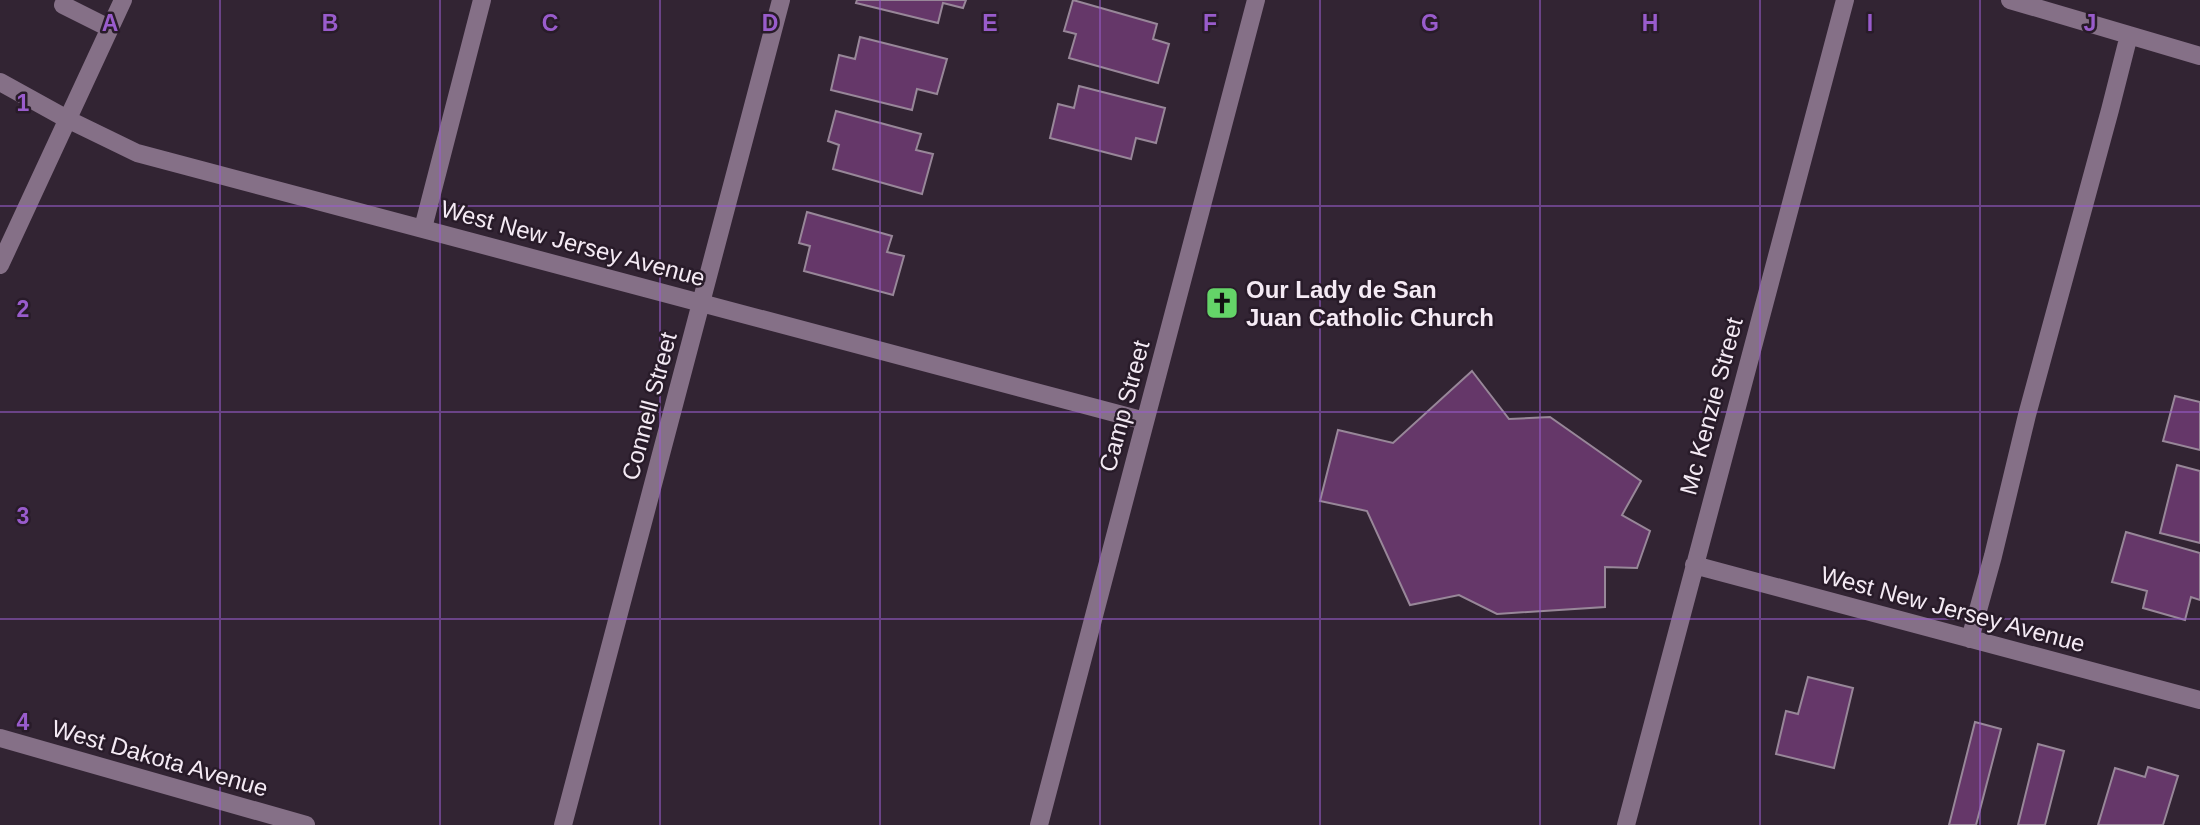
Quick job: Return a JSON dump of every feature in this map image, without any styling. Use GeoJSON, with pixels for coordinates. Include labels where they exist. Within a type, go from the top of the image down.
{"type":"FeatureCollection","features":[{"type":"Feature","properties":{"kind":"street"},"geometry":{"type":"LineString","coordinates":[[0,265],[122,0]]}},
{"type":"Feature","properties":{"kind":"street"},"geometry":{"type":"LineString","coordinates":[[423,229],[482,0]]}},
{"type":"Feature","properties":{"kind":"street","name":"Connell Street"},"geometry":{"type":"LineString","coordinates":[[563,825],[781,0]]}},
{"type":"Feature","properties":{"kind":"street","name":"Camp Street"},"geometry":{"type":"LineString","coordinates":[[1039,825],[1256,0]]}},
{"type":"Feature","properties":{"kind":"street","name":"Mc Kenzie Street"},"geometry":{"type":"LineString","coordinates":[[1626,825],[1845,0]]}},
{"type":"Feature","properties":{"kind":"street"},"geometry":{"type":"LineString","coordinates":[[2010,0],[2200,56]]}},
{"type":"Feature","properties":{"kind":"street"},"geometry":{"type":"LineString","coordinates":[[60,2],[109,28]]}},
{"type":"Feature","properties":{"kind":"street"},"geometry":{"type":"LineString","coordinates":[[1969,639],[2129,35]]}},
{"type":"Feature","properties":{"kind":"street","name":"West New Jersey Avenue"},"geometry":{"type":"LineString","coordinates":[[0,82],[137,153],[1145,421]]}},
{"type":"Feature","properties":{"kind":"street","name":"West New Jersey Avenue"},"geometry":{"type":"LineString","coordinates":[[1693,565],[2200,700]]}},
{"type":"Feature","properties":{"kind":"street","name":"West Dakota Avenue"},"geometry":{"type":"LineString","coordinates":[[0,738],[306,825]]}},
{"type":"Feature","properties":{"kind":"building"},"geometry":{"type":"Polygon","coordinates":[[[857,0],[966,0],[963,8],[943,3],[938,23],[856,3],[857,0]]]}},
{"type":"Feature","properties":{"kind":"building"},"geometry":{"type":"Polygon","coordinates":[[[1073,0],[1157,24],[1153,39],[1169,44],[1158,83],[1069,58],[1076,34],[1064,31],[1073,0]]]}},
{"type":"Feature","properties":{"kind":"building"},"geometry":{"type":"Polygon","coordinates":[[[860,37],[947,59],[937,94],[917,89],[912,110],[831,90],[839,55],[855,59],[860,37]]]}},
{"type":"Feature","properties":{"kind":"building"},"geometry":{"type":"Polygon","coordinates":[[[1079,86],[1165,108],[1156,143],[1136,138],[1131,159],[1050,138],[1058,104],[1074,108],[1079,86]]]}},
{"type":"Feature","properties":{"kind":"building"},"geometry":{"type":"Polygon","coordinates":[[[836,111],[921,134],[916,150],[933,154],[922,194],[833,169],[839,145],[828,141],[836,111]]]}},
{"type":"Feature","properties":{"kind":"building"},"geometry":{"type":"Polygon","coordinates":[[[807,212],[892,236],[887,252],[904,256],[893,295],[804,271],[810,246],[799,243],[807,212]]]}},
{"type":"Feature","properties":{"kind":"building","name":"Our Lady de San Juan Catholic Church"},"geometry":{"type":"Polygon","coordinates":[[[1472,371],[1509,419],[1550,417],[1641,481],[1622,515],[1650,531],[1637,568],[1605,567],[1605,607],[1497,614],[1459,595],[1410,605],[1367,511],[1320,501],[1338,430],[1393,443],[1472,371]]]}},
{"type":"Feature","properties":{"kind":"building"},"geometry":{"type":"Polygon","coordinates":[[[2175,396],[2200,402],[2200,450],[2163,441],[2175,396]]]}},
{"type":"Feature","properties":{"kind":"building"},"geometry":{"type":"Polygon","coordinates":[[[2177,465],[2200,471],[2200,543],[2160,533],[2177,465]]]}},
{"type":"Feature","properties":{"kind":"building"},"geometry":{"type":"Polygon","coordinates":[[[2126,532],[2200,553],[2200,600],[2191,597],[2185,620],[2143,608],[2147,591],[2112,582],[2126,532]]]}},
{"type":"Feature","properties":{"kind":"building"},"geometry":{"type":"Polygon","coordinates":[[[1808,677],[1853,688],[1834,768],[1776,754],[1786,711],[1798,714],[1808,677]]]}},
{"type":"Feature","properties":{"kind":"building"},"geometry":{"type":"Polygon","coordinates":[[[1975,722],[2001,729],[1976,825],[1949,825],[1975,722]]]}},
{"type":"Feature","properties":{"kind":"building"},"geometry":{"type":"Polygon","coordinates":[[[2038,744],[2064,751],[2045,825],[2018,825],[2038,744]]]}},
{"type":"Feature","properties":{"kind":"building"},"geometry":{"type":"Polygon","coordinates":[[[2148,767],[2178,776],[2163,825],[2098,825],[2115,768],[2145,777],[2148,767]]]}},
{"type":"Feature","properties":{"kind":"place","name":"Our Lady de San Juan Catholic Church"},"geometry":{"type":"Point","coordinates":[1222,303]}}]}
